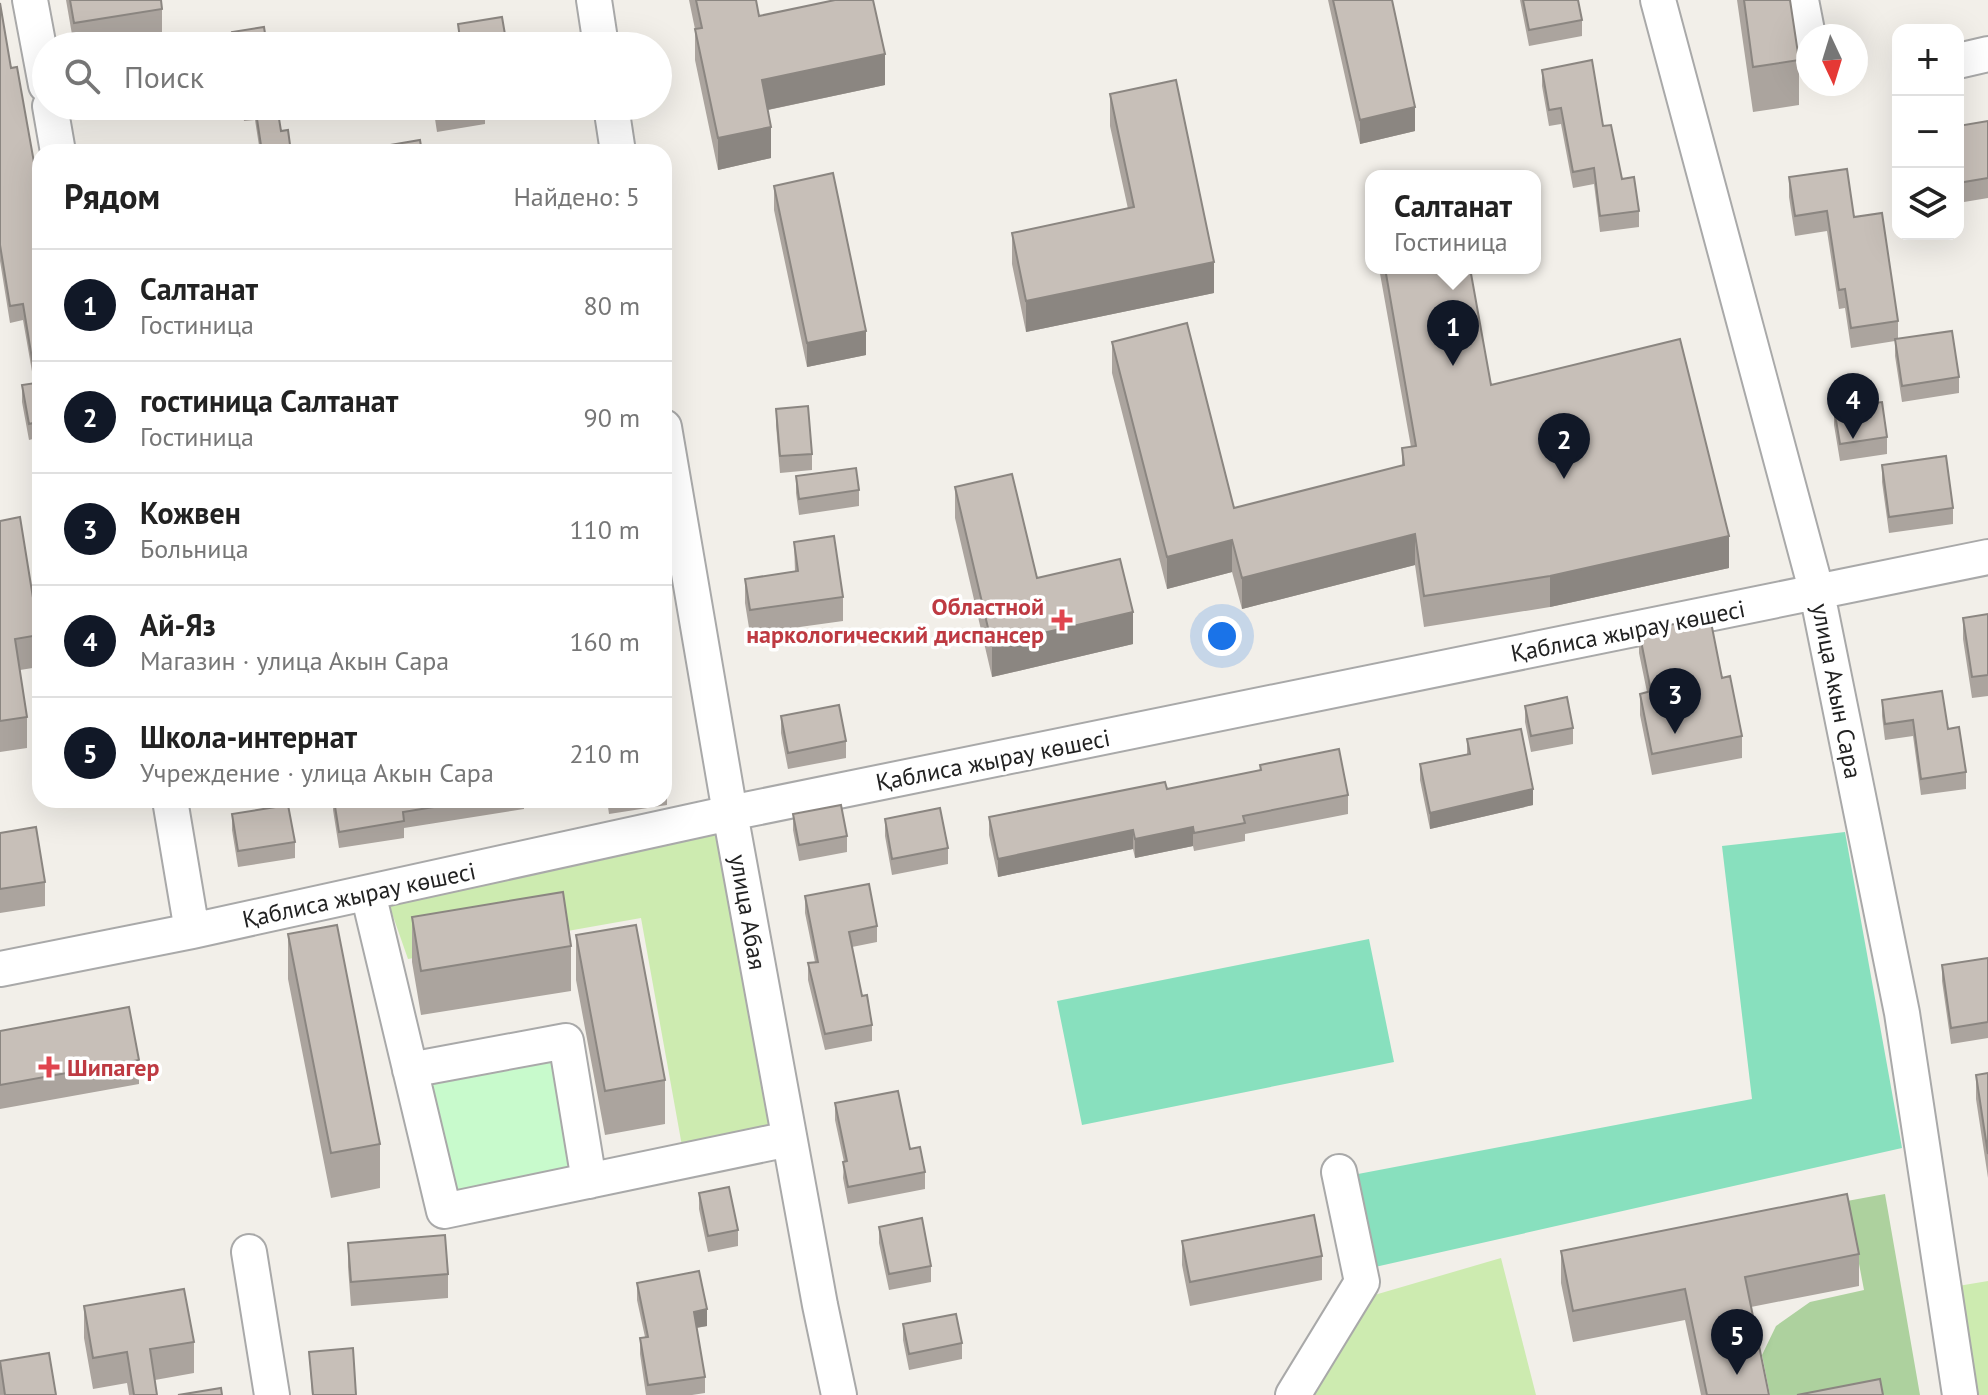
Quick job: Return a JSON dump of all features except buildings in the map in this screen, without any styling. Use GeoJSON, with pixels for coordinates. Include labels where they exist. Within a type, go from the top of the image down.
{"type":"FeatureCollection","features":[{"type":"Feature","properties":{"kind":"street"},"geometry":{"type":"LineString","coordinates":[[30,0],[36,32]]}},
{"type":"Feature","properties":{"kind":"street"},"geometry":{"type":"LineString","coordinates":[[594,0],[599,32]]}},
{"type":"Feature","properties":{"kind":"street","name":"улица Акын Сара"},"geometry":{"type":"LineString","coordinates":[[1658,0],[1817,593],[1902,1013],[1960,1395]]}},
{"type":"Feature","properties":{"kind":"street"},"geometry":{"type":"LineString","coordinates":[[1801,0],[1806,24]]}},
{"type":"Feature","properties":{"kind":"street"},"geometry":{"type":"LineString","coordinates":[[1964,60],[1988,54]]}},
{"type":"Feature","properties":{"kind":"street"},"geometry":{"type":"LineString","coordinates":[[52,120],[57,144]]}},
{"type":"Feature","properties":{"kind":"street"},"geometry":{"type":"LineString","coordinates":[[613,120],[617,144]]}},
{"type":"Feature","properties":{"kind":"street","name":"улица Абая"},"geometry":{"type":"LineString","coordinates":[[672,474],[789,1139],[839,1395]]}},
{"type":"Feature","properties":{"kind":"street","name":"Қаблиса жырау көшесі"},"geometry":{"type":"LineString","coordinates":[[0,969],[192,931],[730,813],[1988,557]]}},
{"type":"Feature","properties":{"kind":"street"},"geometry":{"type":"LineString","coordinates":[[171,808],[192,931]]}},
{"type":"Feature","properties":{"kind":"street"},"geometry":{"type":"LineString","coordinates":[[368,893],[444,1211],[789,1139]]}},
{"type":"Feature","properties":{"kind":"street"},"geometry":{"type":"LineString","coordinates":[[410,1070],[566,1041],[589,1181]]}},
{"type":"Feature","properties":{"kind":"street"},"geometry":{"type":"LineString","coordinates":[[1293,1395],[1362,1282],[1339,1172]]}},
{"type":"Feature","properties":{"kind":"street"},"geometry":{"type":"LineString","coordinates":[[249,1252],[272,1395]]}},
{"type":"Feature","properties":{"kind":"green space"},"geometry":{"type":"Polygon","coordinates":[[[715,829],[769,1127],[682,1146],[641,918],[408,959],[387,899],[715,829]]]}},
{"type":"Feature","properties":{"kind":"green space"},"geometry":{"type":"Polygon","coordinates":[[[1845,832],[1902,1148],[1375,1267],[1358,1174],[1752,1099],[1722,846],[1845,832]]]}},
{"type":"Feature","properties":{"kind":"green space"},"geometry":{"type":"Polygon","coordinates":[[[1369,939],[1394,1062],[1082,1125],[1057,1001],[1369,939]]]}},
{"type":"Feature","properties":{"kind":"green space"},"geometry":{"type":"Polygon","coordinates":[[[556,1056],[579,1169],[452,1198],[424,1079],[556,1056]]]}},
{"type":"Feature","properties":{"kind":"green space"},"geometry":{"type":"Polygon","coordinates":[[[1885,1194],[1920,1395],[1770,1395],[1762,1355],[1776,1326],[1810,1302],[1864,1290],[1847,1201],[1885,1194]]]}},
{"type":"Feature","properties":{"kind":"green space"},"geometry":{"type":"Polygon","coordinates":[[[1501,1258],[1536,1395],[1313,1395],[1371,1296],[1501,1258]]]}},
{"type":"Feature","properties":{"kind":"green space"},"geometry":{"type":"Polygon","coordinates":[[[1988,1281],[1988,1395],[1972,1395],[1958,1286],[1988,1281]]]}},
{"type":"Feature","properties":{"kind":"place","name":"Салтанат"},"geometry":{"type":"Point","coordinates":[1453,366]}},
{"type":"Feature","properties":{"kind":"place","name":"Ай-Яз"},"geometry":{"type":"Point","coordinates":[1853,439]}},
{"type":"Feature","properties":{"kind":"place","name":"гостиница Салтанат"},"geometry":{"type":"Point","coordinates":[1564,479]}},
{"type":"Feature","properties":{"kind":"place","name":"Областной наркологический диспансер"},"geometry":{"type":"Point","coordinates":[1062,620]}},
{"type":"Feature","properties":{"kind":"place","name":"Кожвен"},"geometry":{"type":"Point","coordinates":[1675,734]}},
{"type":"Feature","properties":{"kind":"place","name":"Шипагер"},"geometry":{"type":"Point","coordinates":[49,1067]}},
{"type":"Feature","properties":{"kind":"place","name":"Школа-интернат"},"geometry":{"type":"Point","coordinates":[1737,1375]}}]}
